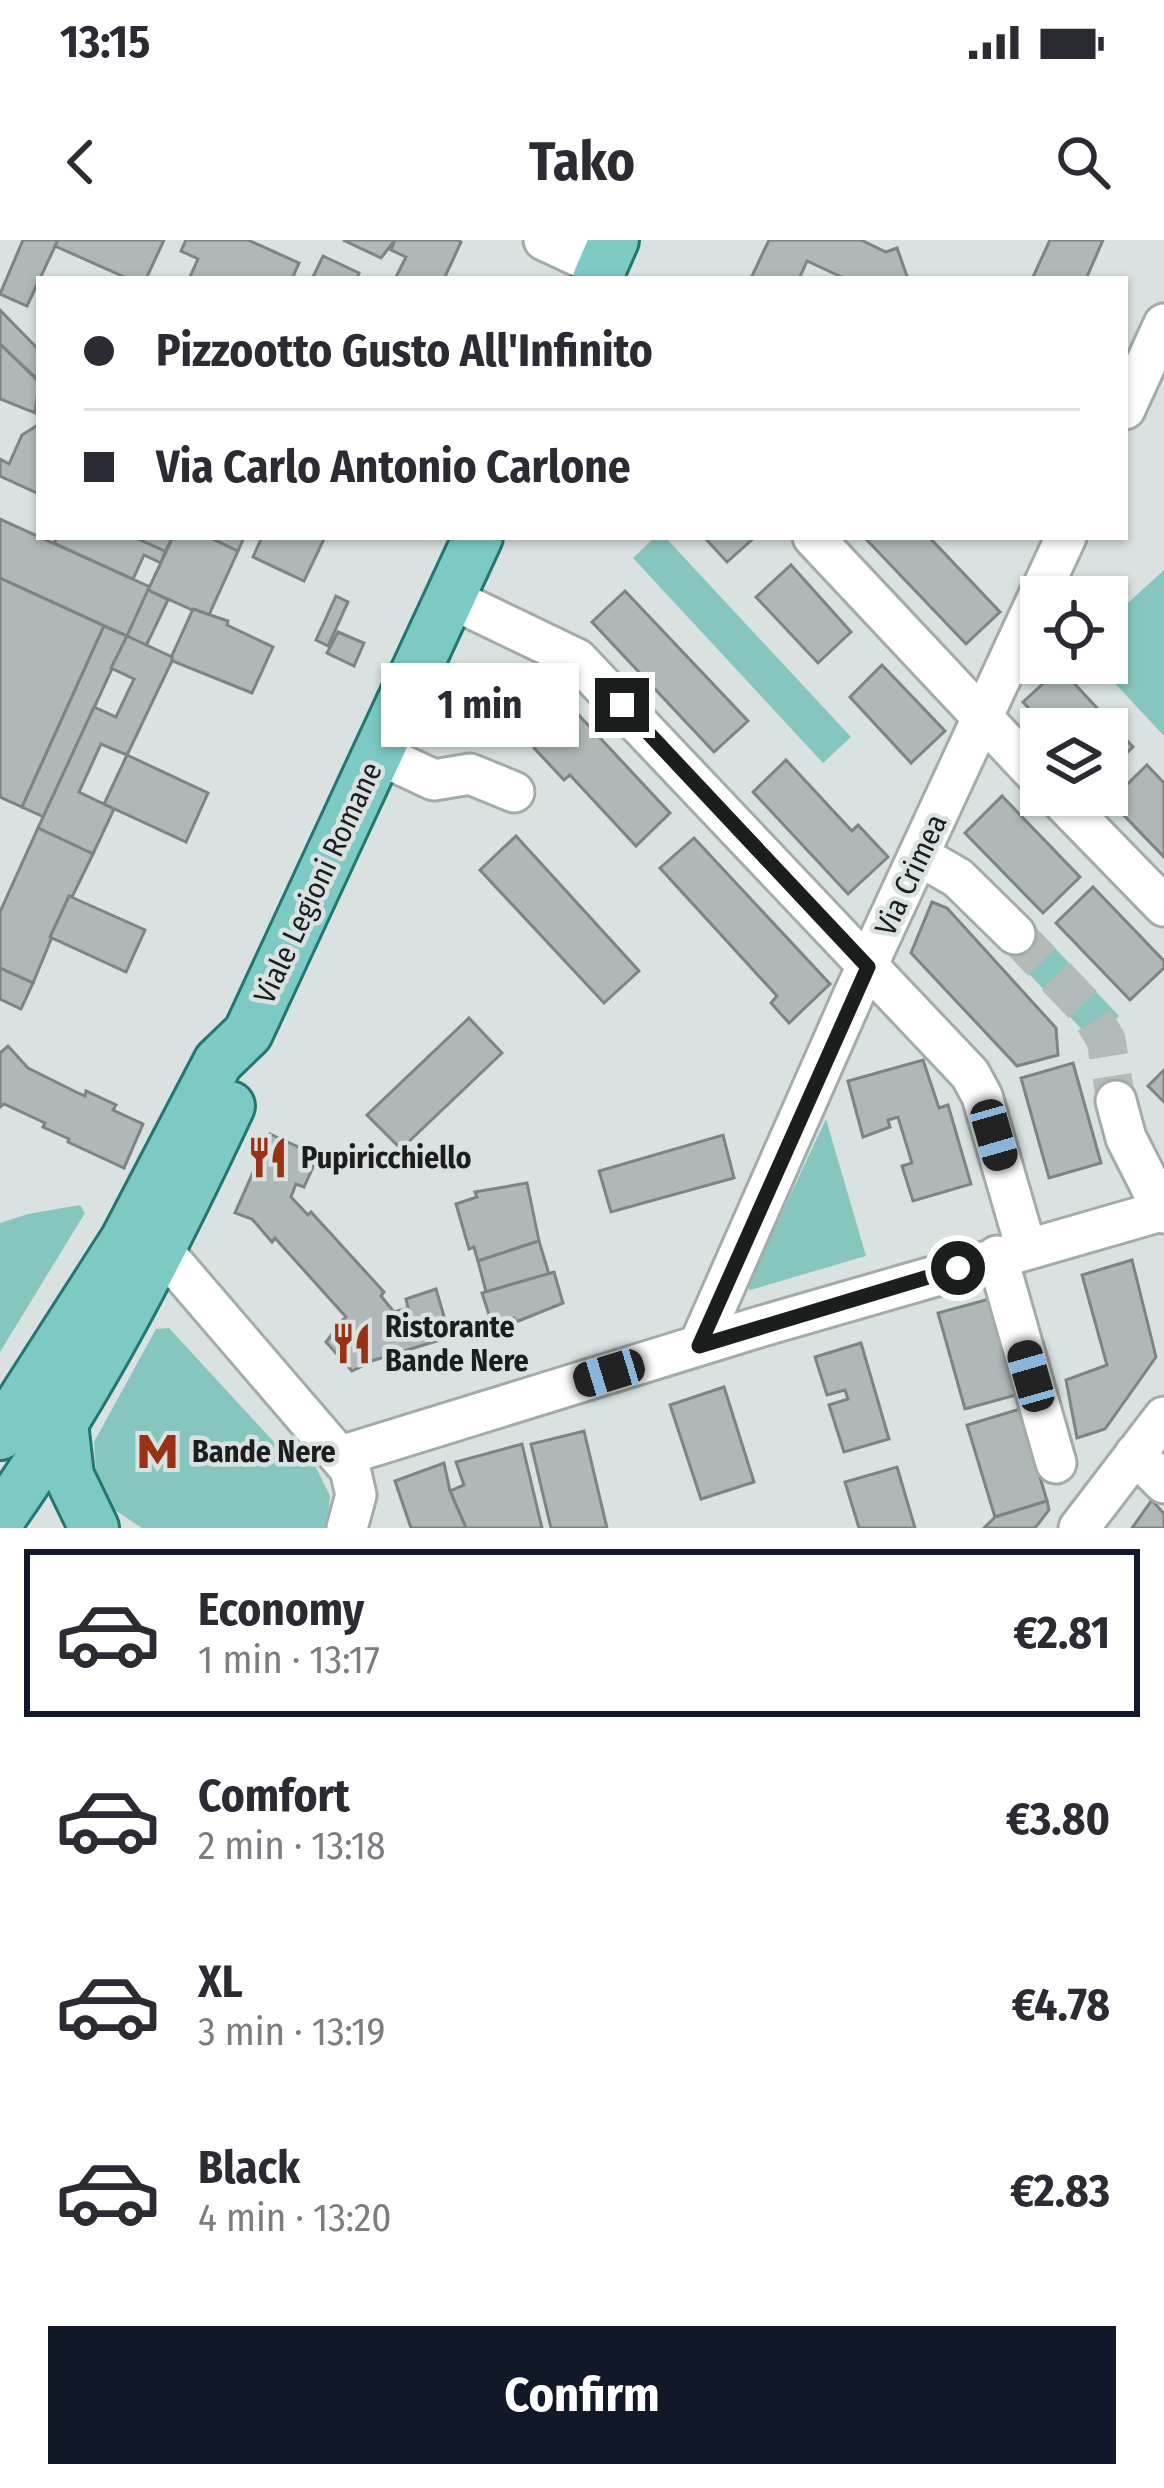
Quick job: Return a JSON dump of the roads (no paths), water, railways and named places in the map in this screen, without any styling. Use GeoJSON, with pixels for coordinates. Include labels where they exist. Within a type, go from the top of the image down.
{"type":"FeatureCollection","features":[{"type":"Feature","properties":{"kind":"main road","name":"Viale Legioni Romane"},"geometry":{"type":"LineString","coordinates":[[7,1495],[63,1423],[162,1250],[244,1076],[248,1033],[477,540]]}},
{"type":"Feature","properties":{"kind":"main road","name":"Viale Legioni Romane"},"geometry":{"type":"LineString","coordinates":[[0,1435],[125,1240],[218,1063],[248,1033]]}},
{"type":"Feature","properties":{"kind":"main road"},"geometry":{"type":"LineString","coordinates":[[0,1391],[70,1320]]}},
{"type":"Feature","properties":{"kind":"main road"},"geometry":{"type":"LineString","coordinates":[[63,1423],[69,1476],[94,1528]]}},
{"type":"Feature","properties":{"kind":"main road"},"geometry":{"type":"LineString","coordinates":[[7,1495],[82,1528]]}},
{"type":"Feature","properties":{"kind":"street"},"geometry":{"type":"LineString","coordinates":[[544,240],[604,262]]}},
{"type":"Feature","properties":{"kind":"street"},"geometry":{"type":"LineString","coordinates":[[1128,402],[1164,324]]}},
{"type":"Feature","properties":{"kind":"street"},"geometry":{"type":"LineString","coordinates":[[816,540],[1020,759]]}},
{"type":"Feature","properties":{"kind":"street","name":"Via Crimea"},"geometry":{"type":"LineString","coordinates":[[699,1346],[1065,540]]}},
{"type":"Feature","properties":{"kind":"street"},"geometry":{"type":"LineString","coordinates":[[450,598],[577,659],[978,1086],[1056,1463]]}},
{"type":"Feature","properties":{"kind":"street"},"geometry":{"type":"LineString","coordinates":[[379,754],[434,780],[470,774],[514,791]]}},
{"type":"Feature","properties":{"kind":"street"},"geometry":{"type":"LineString","coordinates":[[1076,816],[1164,906]]}},
{"type":"Feature","properties":{"kind":"street"},"geometry":{"type":"LineString","coordinates":[[920,856],[958,878],[1015,934]]}},
{"type":"Feature","properties":{"kind":"street"},"geometry":{"type":"LineString","coordinates":[[341,1456],[1163,1209],[1126,1138],[1116,1101]]}},
{"type":"Feature","properties":{"kind":"street"},"geometry":{"type":"LineString","coordinates":[[162,1250],[341,1456],[355,1480],[347,1528]]}},
{"type":"Feature","properties":{"kind":"street"},"geometry":{"type":"LineString","coordinates":[[1079,1528],[1164,1418]]}},
{"type":"Feature","properties":{"kind":"street"},"geometry":{"type":"LineString","coordinates":[[1135,1454],[1164,1483]]}},
{"type":"Feature","properties":{"kind":"tunnel"},"geometry":{"type":"LineString","coordinates":[[1015,934],[1088,1010],[1106,1040],[1116,1101]]}},
{"type":"Feature","properties":{"kind":"place","name":"Pupiricchiello"},"geometry":{"type":"Point","coordinates":[267,1158]}},
{"type":"Feature","properties":{"kind":"place","name":"Ristorante Bande Nere"},"geometry":{"type":"Point","coordinates":[351,1344]}},
{"type":"Feature","properties":{"kind":"place","name":"Bande Nere"},"geometry":{"type":"Point","coordinates":[158,1452]}}]}
